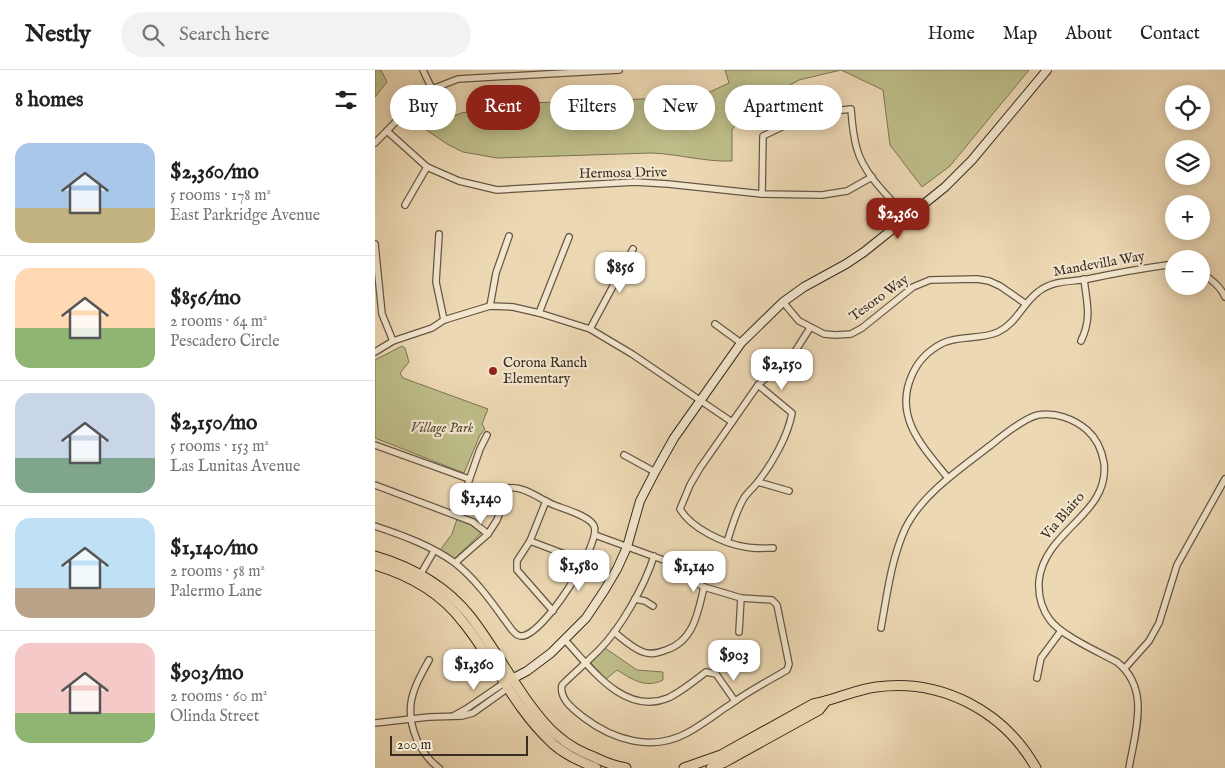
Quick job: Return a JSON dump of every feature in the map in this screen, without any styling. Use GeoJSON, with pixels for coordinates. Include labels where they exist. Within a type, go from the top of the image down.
{"type":"FeatureCollection","features":[{"type":"Feature","properties":{"kind":"main road"},"geometry":{"type":"LineString","coordinates":[[508,683],[545,658],[565,640],[586,618],[605,592],[627,548],[640,501],[655,472],[674,438],[741,343],[783,302],[804,287],[864,252],[945,187],[972,160],[1047,70]]}},
{"type":"Feature","properties":{"kind":"main road"},"geometry":{"type":"LineString","coordinates":[[375,556],[391,561],[418,578],[445,603],[463,621],[508,683],[534,725],[552,743],[576,759],[596,768]]}},
{"type":"Feature","properties":{"kind":"main road"},"geometry":{"type":"LineString","coordinates":[[375,565],[418,578]]}},
{"type":"Feature","properties":{"kind":"main road"},"geometry":{"type":"LineString","coordinates":[[508,683],[557,736],[580,752],[601,761],[626,768]]}},
{"type":"Feature","properties":{"kind":"main road"},"geometry":{"type":"LineString","coordinates":[[684,768],[721,755],[813,704],[840,695],[878,687],[901,685],[939,691],[970,702],[1001,723],[1024,748],[1037,768]]}},
{"type":"Feature","properties":{"kind":"main road"},"geometry":{"type":"LineString","coordinates":[[711,768],[819,710],[826,701]]}},
{"type":"Feature","properties":{"kind":"street"},"geometry":{"type":"LineString","coordinates":[[423,70],[430,85]]}},
{"type":"Feature","properties":{"kind":"street"},"geometry":{"type":"LineString","coordinates":[[442,85],[458,79],[619,70]]}},
{"type":"Feature","properties":{"kind":"street"},"geometry":{"type":"LineString","coordinates":[[762,194],[763,136],[809,114],[851,109],[857,149],[861,161],[872,177],[908,218]]}},
{"type":"Feature","properties":{"kind":"street"},"geometry":{"type":"LineString","coordinates":[[375,143],[390,128]]}},
{"type":"Feature","properties":{"kind":"street","name":"Hermosa Drive"},"geometry":{"type":"LineString","coordinates":[[387,131],[427,167],[459,181],[497,190],[635,182],[762,194],[822,195],[847,191],[872,177]]}},
{"type":"Feature","properties":{"kind":"street"},"geometry":{"type":"LineString","coordinates":[[405,204],[427,167]]}},
{"type":"Feature","properties":{"kind":"street"},"geometry":{"type":"LineString","coordinates":[[439,234],[436,282],[444,320]]}},
{"type":"Feature","properties":{"kind":"street"},"geometry":{"type":"LineString","coordinates":[[490,306],[496,273],[509,236]]}},
{"type":"Feature","properties":{"kind":"street"},"geometry":{"type":"LineString","coordinates":[[539,312],[569,237]]}},
{"type":"Feature","properties":{"kind":"street"},"geometry":{"type":"LineString","coordinates":[[376,244],[382,314],[393,341]]}},
{"type":"Feature","properties":{"kind":"street"},"geometry":{"type":"LineString","coordinates":[[589,329],[633,249]]}},
{"type":"Feature","properties":{"kind":"street","name":"Mandevilla Way"},"geometry":{"type":"LineString","coordinates":[[949,478],[915,435],[908,418],[905,399],[908,384],[914,370],[923,358],[945,342],[980,337],[998,332],[1012,323],[1026,304],[1038,292],[1049,285],[1061,281],[1165,266]]}},
{"type":"Feature","properties":{"kind":"street"},"geometry":{"type":"LineString","coordinates":[[1210,278],[1223,292],[1225,297]]}},
{"type":"Feature","properties":{"kind":"street"},"geometry":{"type":"LineString","coordinates":[[1081,341],[1089,317],[1084,279]]}},
{"type":"Feature","properties":{"kind":"street","name":"Tesoro Way"},"geometry":{"type":"LineString","coordinates":[[783,302],[799,321],[810,328],[824,334],[835,335],[851,334],[862,328],[913,288],[930,280],[989,281],[1000,286],[1026,304]]}},
{"type":"Feature","properties":{"kind":"street"},"geometry":{"type":"LineString","coordinates":[[375,352],[393,341],[431,328],[444,320],[490,306],[513,307],[539,312],[589,329],[632,354],[732,422]]}},
{"type":"Feature","properties":{"kind":"street"},"geometry":{"type":"LineString","coordinates":[[715,324],[741,343]]}},
{"type":"Feature","properties":{"kind":"street"},"geometry":{"type":"LineString","coordinates":[[773,548],[745,547],[727,542],[701,530],[685,518],[681,509],[690,485],[758,385],[794,353],[810,328]]}},
{"type":"Feature","properties":{"kind":"street"},"geometry":{"type":"LineString","coordinates":[[727,542],[737,512],[745,496],[758,482],[790,428],[792,413],[758,385]]}},
{"type":"Feature","properties":{"kind":"street","name":"Via Blairo"},"geometry":{"type":"LineString","coordinates":[[881,628],[892,567],[905,528],[919,508],[949,478],[1012,428],[1037,415],[1056,415],[1075,420],[1089,432],[1103,457],[1105,473],[1095,502],[1055,543],[1045,558],[1040,573],[1038,593],[1051,621],[1061,631],[1125,668]]}},
{"type":"Feature","properties":{"kind":"street"},"geometry":{"type":"LineString","coordinates":[[457,515],[487,435]]}},
{"type":"Feature","properties":{"kind":"street"},"geometry":{"type":"LineString","coordinates":[[375,445],[469,479]]}},
{"type":"Feature","properties":{"kind":"street"},"geometry":{"type":"LineString","coordinates":[[624,455],[655,472]]}},
{"type":"Feature","properties":{"kind":"street"},"geometry":{"type":"LineString","coordinates":[[1129,768],[1139,706],[1134,682],[1125,668],[1149,641],[1159,623],[1177,565],[1225,479]]}},
{"type":"Feature","properties":{"kind":"street"},"geometry":{"type":"LineString","coordinates":[[758,482],[789,491]]}},
{"type":"Feature","properties":{"kind":"street"},"geometry":{"type":"LineString","coordinates":[[375,485],[457,515],[473,522],[488,534]]}},
{"type":"Feature","properties":{"kind":"street"},"geometry":{"type":"LineString","coordinates":[[375,526],[435,551],[455,563],[488,596],[512,630],[521,636],[537,628],[553,611],[571,586],[595,535],[595,529],[593,523],[587,518],[546,502],[518,487],[509,488],[497,520],[488,534],[455,563]]}},
{"type":"Feature","properties":{"kind":"street"},"geometry":{"type":"LineString","coordinates":[[546,502],[530,541],[517,561],[517,570],[553,611]]}},
{"type":"Feature","properties":{"kind":"street"},"geometry":{"type":"LineString","coordinates":[[595,535],[627,548],[654,556],[669,562],[693,581],[705,586],[741,598],[772,600],[777,605],[787,650],[789,664],[787,670],[735,701],[686,734],[646,744],[610,734],[586,720],[573,710],[563,698],[561,691],[562,685],[600,649],[614,632],[635,599],[650,569],[654,556]]}},
{"type":"Feature","properties":{"kind":"street"},"geometry":{"type":"LineString","coordinates":[[530,541],[583,561]]}},
{"type":"Feature","properties":{"kind":"street"},"geometry":{"type":"LineString","coordinates":[[418,578],[435,551]]}},
{"type":"Feature","properties":{"kind":"street"},"geometry":{"type":"LineString","coordinates":[[614,632],[645,653],[657,654],[672,648],[689,633],[696,618],[705,586]]}},
{"type":"Feature","properties":{"kind":"street"},"geometry":{"type":"LineString","coordinates":[[739,632],[741,598]]}},
{"type":"Feature","properties":{"kind":"street"},"geometry":{"type":"LineString","coordinates":[[635,599],[645,601],[653,606]]}},
{"type":"Feature","properties":{"kind":"street"},"geometry":{"type":"LineString","coordinates":[[1037,678],[1041,658],[1061,631]]}},
{"type":"Feature","properties":{"kind":"street"},"geometry":{"type":"LineString","coordinates":[[565,640],[610,686],[635,700],[651,702],[669,698],[706,672],[716,674],[735,701]]}},
{"type":"Feature","properties":{"kind":"street"},"geometry":{"type":"LineString","coordinates":[[429,660],[411,703],[412,719],[417,740],[430,766],[439,768]]}},
{"type":"Feature","properties":{"kind":"street"},"geometry":{"type":"LineString","coordinates":[[375,723],[453,716],[508,683]]}},
{"type":"Feature","properties":{"kind":"green space"},"geometry":{"type":"Polygon","coordinates":[[[375,70],[381,70],[387,82],[375,97],[375,70]]]}},
{"type":"Feature","properties":{"kind":"green space"},"geometry":{"type":"Polygon","coordinates":[[[725,70],[841,70],[799,80],[790,85],[725,85],[725,130],[732,130],[732,161],[651,153],[497,158],[463,152],[426,130],[456,130],[456,115],[466,112],[466,130],[540,130],[540,103],[550,102],[550,130],[634,130],[634,99],[644,99],[644,130],[715,130],[715,90],[729,83],[725,70]]]}},
{"type":"Feature","properties":{"kind":"green space"},"geometry":{"type":"Polygon","coordinates":[[[841,70],[1029,70],[950,166],[922,187],[890,145],[883,90],[841,70]]]}},
{"type":"Feature","properties":{"kind":"green space","name":"Village Park"},"geometry":{"type":"Polygon","coordinates":[[[402,346],[405,348],[409,362],[400,373],[403,378],[488,409],[482,424],[485,429],[480,435],[464,473],[375,438],[375,360],[402,346]]]}},
{"type":"Feature","properties":{"kind":"green space"},"geometry":{"type":"Polygon","coordinates":[[[457,519],[469,524],[481,533],[454,559],[440,550],[452,534],[457,519]]]}},
{"type":"Feature","properties":{"kind":"green space"},"geometry":{"type":"Polygon","coordinates":[[[605,648],[637,670],[663,672],[663,680],[650,684],[639,682],[617,670],[606,679],[591,663],[605,648]]]}},
{"type":"Feature","properties":{"kind":"place","name":"Corona Ranch Elementary"},"geometry":{"type":"Point","coordinates":[493,371]}}]}
